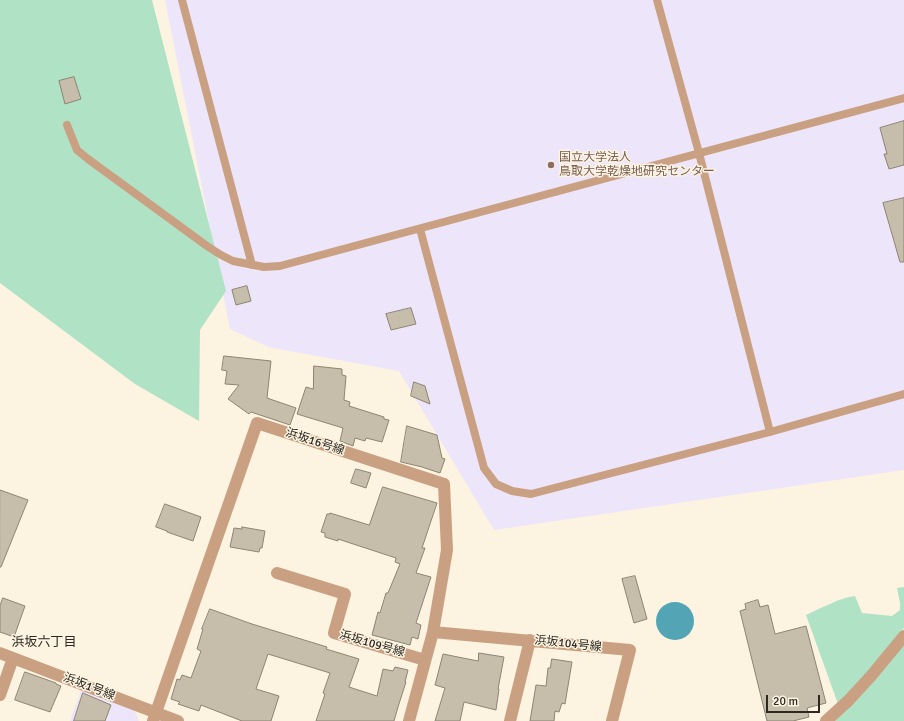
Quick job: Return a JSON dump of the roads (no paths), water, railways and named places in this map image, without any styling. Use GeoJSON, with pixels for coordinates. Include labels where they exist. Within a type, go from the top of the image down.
{"type":"FeatureCollection","features":[{"type":"Feature","properties":{"kind":"street","name":"浜坂16号線"},"geometry":{"type":"LineString","coordinates":[[155,716],[257,423],[444,484],[447,550],[433,632],[409,721]]}},
{"type":"Feature","properties":{"kind":"street","name":"浜坂109号線"},"geometry":{"type":"LineString","coordinates":[[277,573],[345,594],[334,633],[425,660]]}},
{"type":"Feature","properties":{"kind":"street","name":"浜坂104号線"},"geometry":{"type":"LineString","coordinates":[[433,632],[630,650],[612,721]]}},
{"type":"Feature","properties":{"kind":"street"},"geometry":{"type":"LineString","coordinates":[[826,721],[848,701],[904,636]]}},
{"type":"Feature","properties":{"kind":"street"},"geometry":{"type":"LineString","coordinates":[[510,721],[530,640]]}},
{"type":"Feature","properties":{"kind":"street","name":"浜坂1号線"},"geometry":{"type":"LineString","coordinates":[[0,653],[155,716],[178,721]]}},
{"type":"Feature","properties":{"kind":"street"},"geometry":{"type":"LineString","coordinates":[[0,694],[13,658]]}},
{"type":"Feature","properties":{"kind":"lane"},"geometry":{"type":"LineString","coordinates":[[182,0],[252,265]]}},
{"type":"Feature","properties":{"kind":"lane"},"geometry":{"type":"LineString","coordinates":[[657,0],[699,153],[770,432]]}},
{"type":"Feature","properties":{"kind":"lane"},"geometry":{"type":"LineString","coordinates":[[67,125],[78,150],[88,159],[207,246],[233,261],[264,267],[280,266],[904,98]]}},
{"type":"Feature","properties":{"kind":"lane"},"geometry":{"type":"LineString","coordinates":[[420,229],[484,468],[496,484],[512,491],[532,494],[770,432],[904,394]]}},
{"type":"Feature","properties":{"kind":"water"},"geometry":{"type":"Polygon","coordinates":[[[671,602],[679,602],[689,607],[693,614],[693,628],[689,635],[679,640],[671,640],[661,635],[659,632],[656,625],[656,617],[661,607],[664,605],[671,602]]]}},
{"type":"Feature","properties":{"kind":"place","name":"国立大学法人 鳥取大学乾燥地研究センター"},"geometry":{"type":"Point","coordinates":[551,165]}},
{"type":"Feature","properties":{"kind":"district","name":"浜坂六丁目"},"geometry":{"type":"Point","coordinates":[44,643]}}]}
